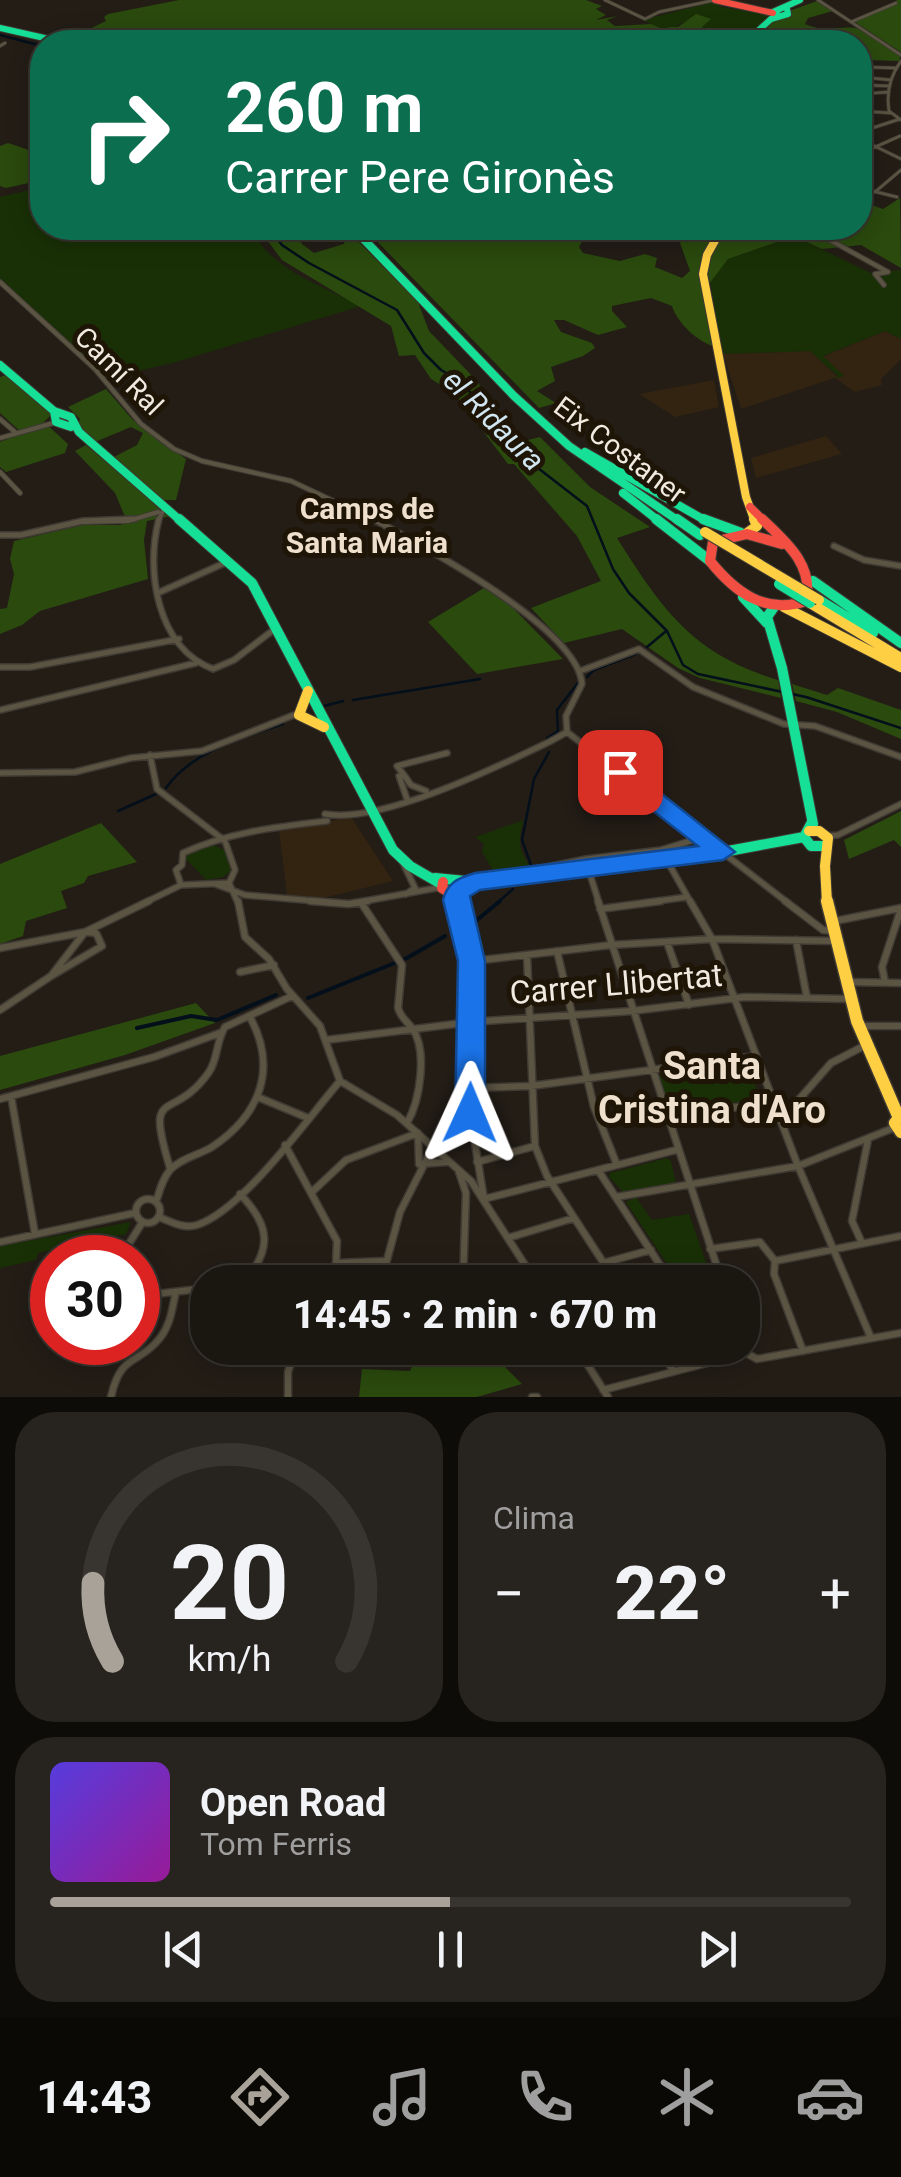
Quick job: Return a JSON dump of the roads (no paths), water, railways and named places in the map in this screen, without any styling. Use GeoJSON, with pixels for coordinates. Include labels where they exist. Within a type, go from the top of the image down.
{"type":"FeatureCollection","features":[{"type":"Feature","properties":{"kind":"main road"},"geometry":{"type":"LineString","coordinates":[[719,0],[779,13]]}},
{"type":"Feature","properties":{"kind":"main road"},"geometry":{"type":"LineString","coordinates":[[760,30],[800,0]]}},
{"type":"Feature","properties":{"kind":"main road"},"geometry":{"type":"LineString","coordinates":[[0,29],[30,36]]}},
{"type":"Feature","properties":{"kind":"main road","name":"Eix Costaner"},"geometry":{"type":"LineString","coordinates":[[367,240],[514,396],[582,454],[702,534],[901,650]]}},
{"type":"Feature","properties":{"kind":"main road"},"geometry":{"type":"LineString","coordinates":[[710,561],[713,542],[757,526],[705,290],[704,264],[716,240]]}},
{"type":"Feature","properties":{"kind":"main road"},"geometry":{"type":"LineString","coordinates":[[0,365],[161,509],[252,583],[308,691],[306,714],[327,728],[401,860],[428,876],[451,887],[662,854],[723,852],[814,837]]}},
{"type":"Feature","properties":{"kind":"main road"},"geometry":{"type":"LineString","coordinates":[[582,454],[706,520],[782,544]]}},
{"type":"Feature","properties":{"kind":"main road"},"geometry":{"type":"LineString","coordinates":[[582,454],[710,561],[722,580],[770,626]]}},
{"type":"Feature","properties":{"kind":"main road"},"geometry":{"type":"LineString","coordinates":[[750,507],[802,561],[813,581],[901,650]]}},
{"type":"Feature","properties":{"kind":"main road"},"geometry":{"type":"LineString","coordinates":[[813,581],[808,599],[779,607],[766,617],[785,681],[814,837],[858,1026],[880,1086],[899,1123]]}},
{"type":"Feature","properties":{"kind":"main road"},"geometry":{"type":"LineString","coordinates":[[743,597],[779,607],[901,667]]}},
{"type":"Feature","properties":{"kind":"street"},"geometry":{"type":"LineString","coordinates":[[605,0],[648,16],[719,0]]}},
{"type":"Feature","properties":{"kind":"street"},"geometry":{"type":"LineString","coordinates":[[818,0],[862,30]]}},
{"type":"Feature","properties":{"kind":"street"},"geometry":{"type":"LineString","coordinates":[[851,22],[896,3],[888,0]]}},
{"type":"Feature","properties":{"kind":"street"},"geometry":{"type":"LineString","coordinates":[[872,37],[901,58],[895,68],[887,108],[900,120],[872,129]]}},
{"type":"Feature","properties":{"kind":"street"},"geometry":{"type":"LineString","coordinates":[[872,67],[895,68]]}},
{"type":"Feature","properties":{"kind":"street"},"geometry":{"type":"LineString","coordinates":[[872,81],[890,86]]}},
{"type":"Feature","properties":{"kind":"street"},"geometry":{"type":"LineString","coordinates":[[872,85],[890,86]]}},
{"type":"Feature","properties":{"kind":"street"},"geometry":{"type":"LineString","coordinates":[[872,91],[890,86]]}},
{"type":"Feature","properties":{"kind":"street"},"geometry":{"type":"LineString","coordinates":[[872,111],[891,112]]}},
{"type":"Feature","properties":{"kind":"street"},"geometry":{"type":"LineString","coordinates":[[879,127],[900,136]]}},
{"type":"Feature","properties":{"kind":"street"},"geometry":{"type":"LineString","coordinates":[[873,148],[900,136]]}},
{"type":"Feature","properties":{"kind":"street"},"geometry":{"type":"LineString","coordinates":[[873,148],[901,160]]}},
{"type":"Feature","properties":{"kind":"street"},"geometry":{"type":"LineString","coordinates":[[875,192],[901,170]]}},
{"type":"Feature","properties":{"kind":"street"},"geometry":{"type":"LineString","coordinates":[[872,191],[898,198]]}},
{"type":"Feature","properties":{"kind":"street"},"geometry":{"type":"LineString","coordinates":[[830,240],[888,272],[875,274],[884,286]]}},
{"type":"Feature","properties":{"kind":"street","name":"Camí Ral"},"geometry":{"type":"LineString","coordinates":[[4,286],[100,374],[132,418],[173,449],[221,468],[296,483],[400,532],[526,612],[580,671]]}},
{"type":"Feature","properties":{"kind":"street"},"geometry":{"type":"LineString","coordinates":[[0,419],[15,432]]}},
{"type":"Feature","properties":{"kind":"street"},"geometry":{"type":"LineString","coordinates":[[0,438],[63,420]]}},
{"type":"Feature","properties":{"kind":"street"},"geometry":{"type":"LineString","coordinates":[[0,472],[20,493]]}},
{"type":"Feature","properties":{"kind":"street"},"geometry":{"type":"LineString","coordinates":[[0,535],[22,535],[83,521],[128,521],[161,509]]}},
{"type":"Feature","properties":{"kind":"street"},"geometry":{"type":"LineString","coordinates":[[161,509],[152,543],[162,614],[196,663]]}},
{"type":"Feature","properties":{"kind":"street"},"geometry":{"type":"LineString","coordinates":[[834,546],[864,560],[901,566]]}},
{"type":"Feature","properties":{"kind":"street"},"geometry":{"type":"LineString","coordinates":[[160,592],[229,561]]}},
{"type":"Feature","properties":{"kind":"street"},"geometry":{"type":"LineString","coordinates":[[0,710],[196,663],[212,669],[234,660],[276,628]]}},
{"type":"Feature","properties":{"kind":"street"},"geometry":{"type":"LineString","coordinates":[[0,668],[36,669],[179,639]]}},
{"type":"Feature","properties":{"kind":"street"},"geometry":{"type":"LineString","coordinates":[[837,931],[823,930],[567,732],[564,720],[580,690],[580,671],[639,649],[693,687],[784,724],[815,726],[901,757]]}},
{"type":"Feature","properties":{"kind":"street"},"geometry":{"type":"LineString","coordinates":[[0,773],[75,772],[150,756],[202,751],[306,714]]}},
{"type":"Feature","properties":{"kind":"street"},"geometry":{"type":"LineString","coordinates":[[181,885],[176,870],[182,865],[184,853],[205,843],[266,828],[371,811],[470,778],[567,732]]}},
{"type":"Feature","properties":{"kind":"street"},"geometry":{"type":"LineString","coordinates":[[429,791],[412,784],[396,766],[447,753]]}},
{"type":"Feature","properties":{"kind":"street"},"geometry":{"type":"LineString","coordinates":[[150,756],[158,789],[225,841],[235,870],[229,883]]}},
{"type":"Feature","properties":{"kind":"street"},"geometry":{"type":"LineString","coordinates":[[404,775],[399,776],[407,798]]}},
{"type":"Feature","properties":{"kind":"street"},"geometry":{"type":"LineString","coordinates":[[814,837],[852,829],[901,804]]}},
{"type":"Feature","properties":{"kind":"street"},"geometry":{"type":"LineString","coordinates":[[545,871],[662,854],[703,836]]}},
{"type":"Feature","properties":{"kind":"street"},"geometry":{"type":"LineString","coordinates":[[662,854],[712,940],[798,1166],[871,1338]]}},
{"type":"Feature","properties":{"kind":"street"},"geometry":{"type":"LineString","coordinates":[[401,860],[415,882],[415,888],[404,896]]}},
{"type":"Feature","properties":{"kind":"street"},"geometry":{"type":"LineString","coordinates":[[588,868],[716,1265]]}},
{"type":"Feature","properties":{"kind":"street"},"geometry":{"type":"LineString","coordinates":[[208,883],[225,886],[235,894],[362,904],[451,887],[472,961],[471,1088],[484,1200]]}},
{"type":"Feature","properties":{"kind":"street"},"geometry":{"type":"LineString","coordinates":[[0,948],[85,932],[181,885],[229,883]]}},
{"type":"Feature","properties":{"kind":"street"},"geometry":{"type":"LineString","coordinates":[[229,883],[245,937],[274,965],[292,996],[313,1015],[340,1082],[407,1124],[459,1170],[484,1200],[525,1265]]}},
{"type":"Feature","properties":{"kind":"street"},"geometry":{"type":"LineString","coordinates":[[600,910],[687,897]]}},
{"type":"Feature","properties":{"kind":"street"},"geometry":{"type":"LineString","coordinates":[[362,904],[401,961],[395,1009],[413,1029],[419,1050],[418,1100],[407,1124]]}},
{"type":"Feature","properties":{"kind":"street"},"geometry":{"type":"LineString","coordinates":[[472,961],[611,945],[796,940],[837,931],[901,908]]}},
{"type":"Feature","properties":{"kind":"street"},"geometry":{"type":"LineString","coordinates":[[886,982],[882,967],[901,908]]}},
{"type":"Feature","properties":{"kind":"street"},"geometry":{"type":"LineString","coordinates":[[50,976],[85,932]]}},
{"type":"Feature","properties":{"kind":"street"},"geometry":{"type":"LineString","coordinates":[[0,1010],[102,946],[96,933],[85,932]]}},
{"type":"Feature","properties":{"kind":"street"},"geometry":{"type":"LineString","coordinates":[[796,940],[807,998]]}},
{"type":"Feature","properties":{"kind":"street"},"geometry":{"type":"LineString","coordinates":[[667,942],[688,1005]]}},
{"type":"Feature","properties":{"kind":"street"},"geometry":{"type":"LineString","coordinates":[[557,952],[587,1079],[616,1165]]}},
{"type":"Feature","properties":{"kind":"street"},"geometry":{"type":"LineString","coordinates":[[527,955],[534,1146],[551,1183],[603,1264],[650,1250]]}},
{"type":"Feature","properties":{"kind":"street"},"geometry":{"type":"LineString","coordinates":[[240,972],[274,965]]}},
{"type":"Feature","properties":{"kind":"street"},"geometry":{"type":"LineString","coordinates":[[848,982],[901,983]]}},
{"type":"Feature","properties":{"kind":"street"},"geometry":{"type":"LineString","coordinates":[[0,1099],[166,1054],[220,1033],[292,996]]}},
{"type":"Feature","properties":{"kind":"street","name":"Carrer Llibertat"},"geometry":{"type":"LineString","coordinates":[[326,1040],[471,1022],[632,1011],[735,998],[852,999]]}},
{"type":"Feature","properties":{"kind":"street"},"geometry":{"type":"LineString","coordinates":[[156,1199],[170,1168],[225,1137],[260,1098],[264,1041],[250,1017]]}},
{"type":"Feature","properties":{"kind":"street"},"geometry":{"type":"LineString","coordinates":[[858,1026],[901,1026]]}},
{"type":"Feature","properties":{"kind":"street"},"geometry":{"type":"LineString","coordinates":[[170,1168],[156,1117],[202,1080],[217,1053],[220,1033]]}},
{"type":"Feature","properties":{"kind":"street"},"geometry":{"type":"LineString","coordinates":[[778,1114],[788,1112],[804,1088],[846,1053],[864,1046]]}},
{"type":"Feature","properties":{"kind":"street"},"geometry":{"type":"LineString","coordinates":[[471,1088],[530,1086],[756,1056]]}},
{"type":"Feature","properties":{"kind":"street"},"geometry":{"type":"LineString","coordinates":[[134,1235],[142,1223],[158,1217],[188,1226],[200,1224],[240,1194],[340,1082]]}},
{"type":"Feature","properties":{"kind":"street"},"geometry":{"type":"LineString","coordinates":[[11,1096],[35,1234]]}},
{"type":"Feature","properties":{"kind":"street"},"geometry":{"type":"LineString","coordinates":[[260,1098],[308,1118]]}},
{"type":"Feature","properties":{"kind":"street"},"geometry":{"type":"LineString","coordinates":[[666,1117],[774,1102]]}},
{"type":"Feature","properties":{"kind":"street"},"geometry":{"type":"LineString","coordinates":[[616,1197],[798,1166],[868,1140],[899,1123]]}},
{"type":"Feature","properties":{"kind":"street"},"geometry":{"type":"LineString","coordinates":[[418,1133],[419,1164]]}},
{"type":"Feature","properties":{"kind":"street"},"geometry":{"type":"LineString","coordinates":[[313,1191],[321,1179],[349,1157],[418,1133]]}},
{"type":"Feature","properties":{"kind":"street"},"geometry":{"type":"LineString","coordinates":[[862,1243],[852,1221],[868,1140]]}},
{"type":"Feature","properties":{"kind":"street"},"geometry":{"type":"LineString","coordinates":[[286,1145],[337,1241],[336,1263],[385,1262]]}},
{"type":"Feature","properties":{"kind":"street"},"geometry":{"type":"LineString","coordinates":[[477,1162],[534,1146]]}},
{"type":"Feature","properties":{"kind":"street"},"geometry":{"type":"LineString","coordinates":[[385,1265],[419,1164],[433,1147]]}},
{"type":"Feature","properties":{"kind":"street"},"geometry":{"type":"LineString","coordinates":[[484,1200],[676,1150]]}},
{"type":"Feature","properties":{"kind":"street"},"geometry":{"type":"LineString","coordinates":[[419,1164],[450,1162]]}},
{"type":"Feature","properties":{"kind":"street"},"geometry":{"type":"LineString","coordinates":[[459,1170],[466,1193],[463,1265]]}},
{"type":"Feature","properties":{"kind":"street"},"geometry":{"type":"LineString","coordinates":[[598,1170],[660,1265]]}},
{"type":"Feature","properties":{"kind":"street"},"geometry":{"type":"LineString","coordinates":[[240,1194],[266,1225],[268,1243],[259,1265]]}},
{"type":"Feature","properties":{"kind":"street"},"geometry":{"type":"LineString","coordinates":[[0,1242],[134,1213],[147,1200],[156,1199]]}},
{"type":"Feature","properties":{"kind":"street"},"geometry":{"type":"LineString","coordinates":[[156,1199],[161,1207],[158,1217]]}},
{"type":"Feature","properties":{"kind":"street"},"geometry":{"type":"LineString","coordinates":[[134,1213],[142,1223]]}},
{"type":"Feature","properties":{"kind":"street"},"geometry":{"type":"LineString","coordinates":[[508,1238],[574,1218]]}},
{"type":"Feature","properties":{"kind":"street"},"geometry":{"type":"LineString","coordinates":[[779,1259],[901,1236]]}},
{"type":"Feature","properties":{"kind":"street"},"geometry":{"type":"LineString","coordinates":[[710,1249],[760,1242],[779,1259]]}},
{"type":"Feature","properties":{"kind":"street"},"geometry":{"type":"LineString","coordinates":[[779,1259],[774,1274],[803,1351]]}},
{"type":"Feature","properties":{"kind":"street"},"geometry":{"type":"LineString","coordinates":[[160,1294],[190,1290]]}},
{"type":"Feature","properties":{"kind":"street"},"geometry":{"type":"LineString","coordinates":[[111,1397],[114,1375],[122,1363],[152,1346],[165,1331],[176,1292]]}},
{"type":"Feature","properties":{"kind":"street"},"geometry":{"type":"LineString","coordinates":[[760,1358],[901,1332]]}},
{"type":"Feature","properties":{"kind":"street"},"geometry":{"type":"LineString","coordinates":[[288,1397],[290,1365]]}},
{"type":"Feature","properties":{"kind":"street"},"geometry":{"type":"LineString","coordinates":[[588,1365],[606,1393],[695,1365]]}},
{"type":"Feature","properties":{"kind":"street"},"geometry":{"type":"LineString","coordinates":[[670,1365],[673,1370]]}},
{"type":"Feature","properties":{"kind":"waterway","name":"el Ridaura"},"geometry":{"type":"LineString","coordinates":[[0,35],[30,43]]}},
{"type":"Feature","properties":{"kind":"waterway","name":"el Ridaura"},"geometry":{"type":"LineString","coordinates":[[278,240],[309,263],[397,310],[424,353],[441,370],[462,382],[516,451],[587,506],[613,569],[629,593],[667,631],[683,665],[698,674],[806,697],[901,728]]}},
{"type":"Feature","properties":{"kind":"waterway"},"geometry":{"type":"LineString","coordinates":[[647,647],[665,632]]}},
{"type":"Feature","properties":{"kind":"waterway"},"geometry":{"type":"LineString","coordinates":[[587,677],[594,670],[636,654]]}},
{"type":"Feature","properties":{"kind":"waterway"},"geometry":{"type":"LineString","coordinates":[[353,700],[480,679]]}},
{"type":"Feature","properties":{"kind":"waterway"},"geometry":{"type":"LineString","coordinates":[[547,738],[558,731],[557,710],[578,683]]}},
{"type":"Feature","properties":{"kind":"waterway"},"geometry":{"type":"LineString","coordinates":[[324,706],[343,701]]}},
{"type":"Feature","properties":{"kind":"waterway"},"geometry":{"type":"LineString","coordinates":[[166,788],[189,764],[204,755],[283,724]]}},
{"type":"Feature","properties":{"kind":"waterway"},"geometry":{"type":"LineString","coordinates":[[531,865],[522,840],[534,779],[549,752]]}},
{"type":"Feature","properties":{"kind":"waterway"},"geometry":{"type":"LineString","coordinates":[[118,811],[156,794]]}},
{"type":"Feature","properties":{"kind":"waterway"},"geometry":{"type":"LineString","coordinates":[[497,903],[513,889]]}},
{"type":"Feature","properties":{"kind":"waterway"},"geometry":{"type":"LineString","coordinates":[[477,920],[500,901]]}},
{"type":"Feature","properties":{"kind":"waterway"},"geometry":{"type":"LineString","coordinates":[[308,998],[407,958],[445,936]]}},
{"type":"Feature","properties":{"kind":"waterway"},"geometry":{"type":"LineString","coordinates":[[137,1028],[191,1016],[217,1020],[276,995]]}},
{"type":"Feature","properties":{"kind":"district","name":"Camps de Santa Maria"},"geometry":{"type":"Point","coordinates":[367,525]}},
{"type":"Feature","properties":{"kind":"district","name":"Santa Cristina d'Aro"},"geometry":{"type":"Point","coordinates":[712,1088]}}]}
